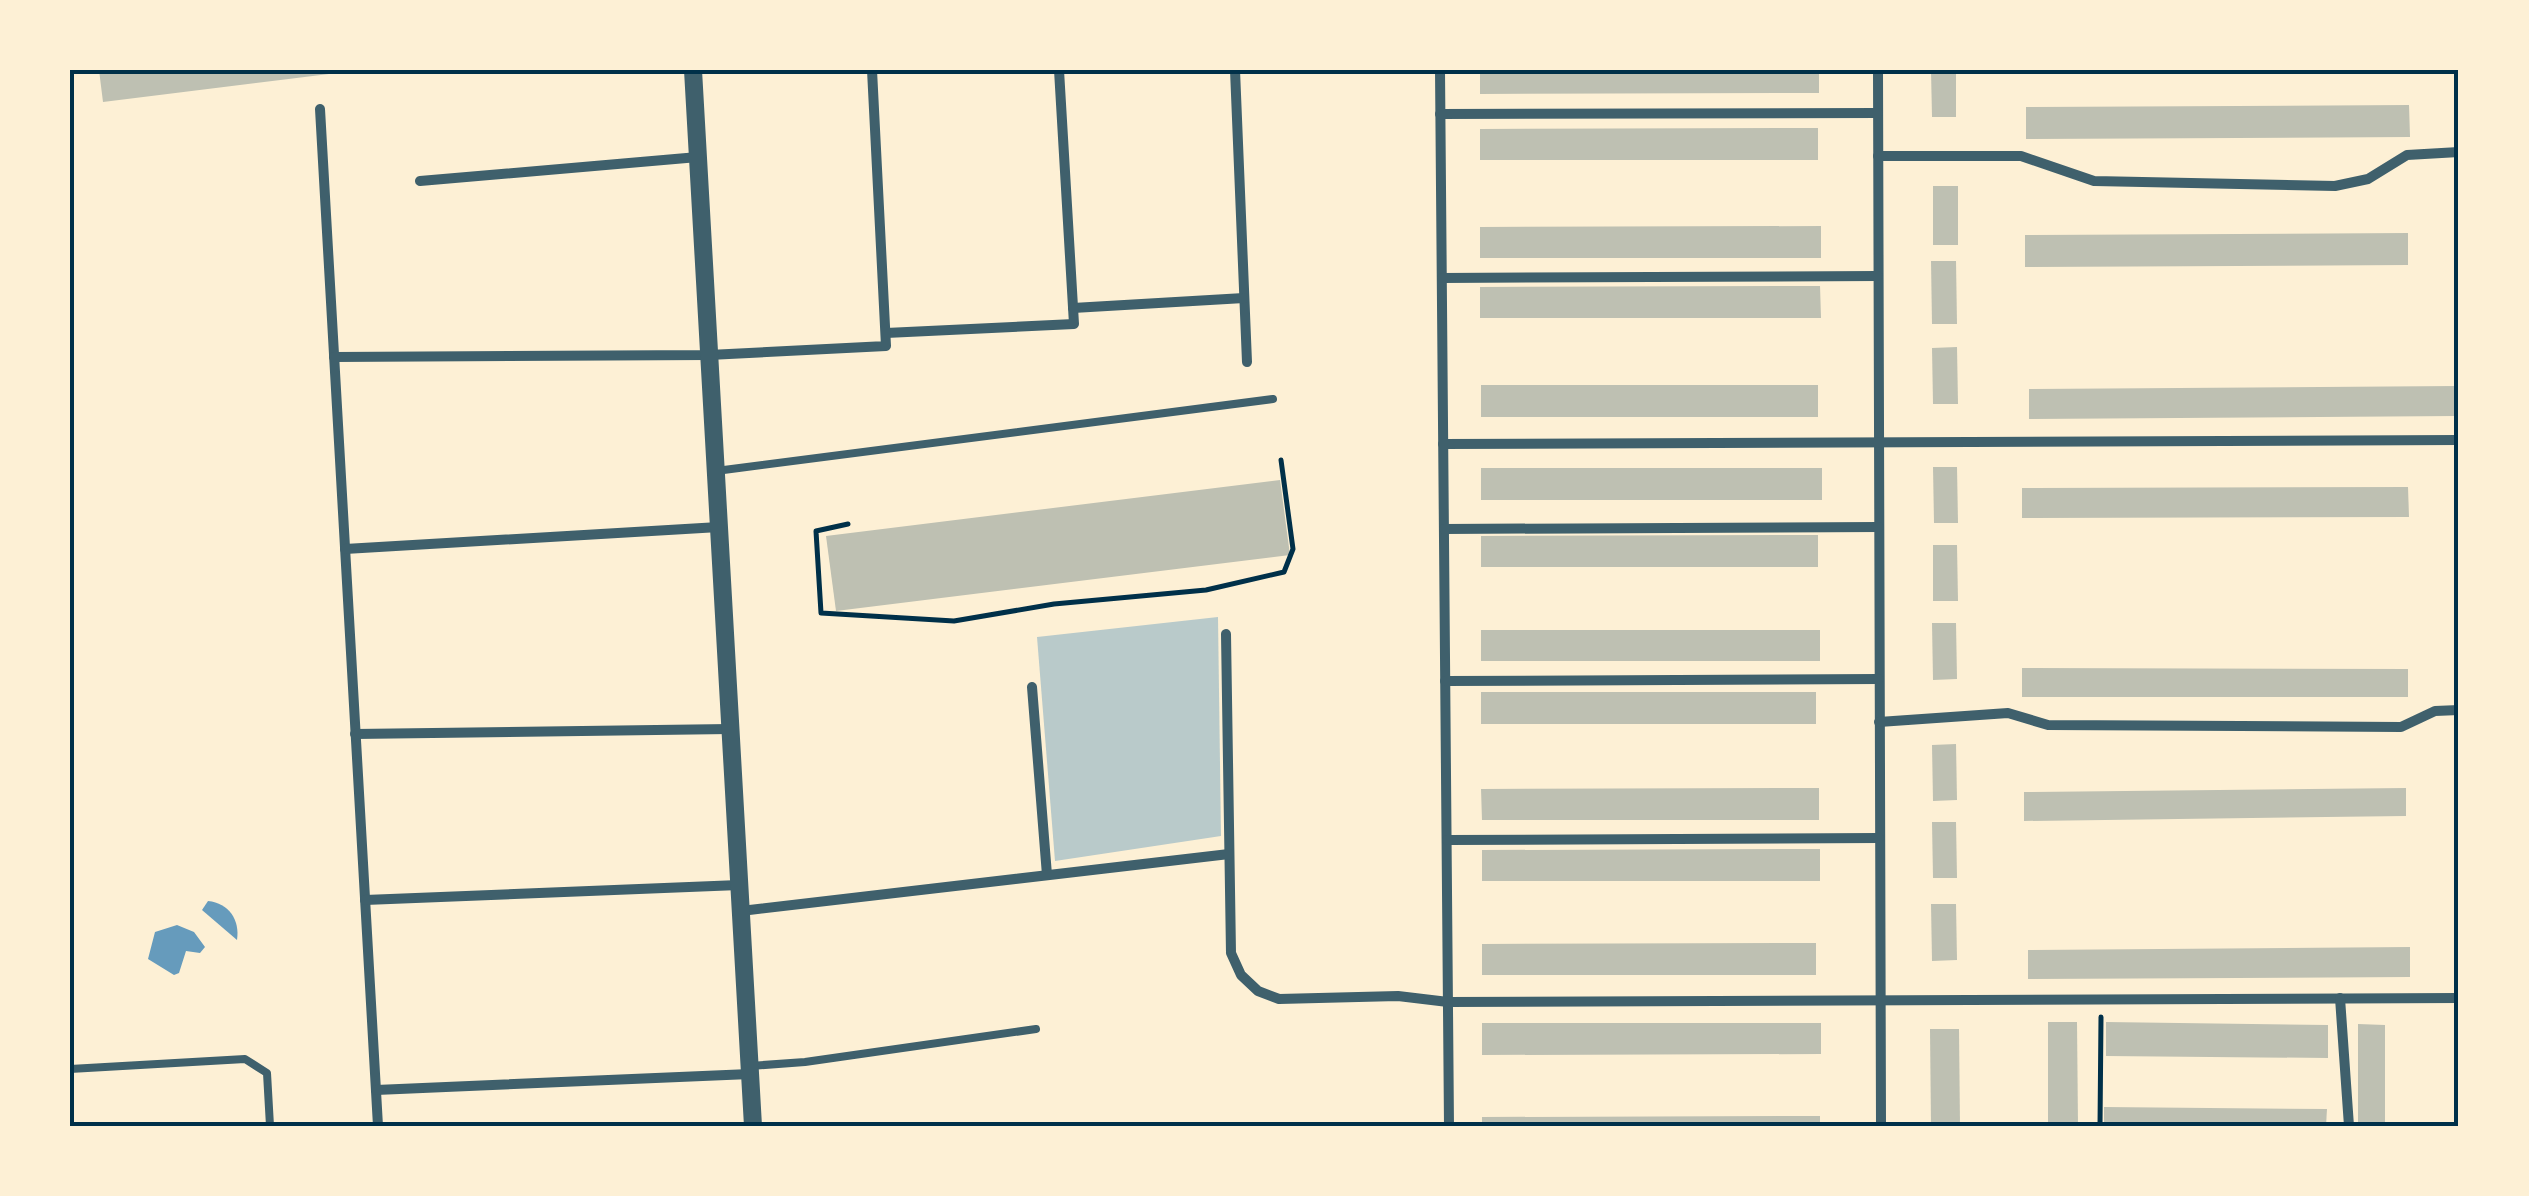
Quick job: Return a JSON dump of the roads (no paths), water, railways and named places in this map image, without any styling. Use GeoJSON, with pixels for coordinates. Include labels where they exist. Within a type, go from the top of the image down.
{"type":"FeatureCollection","features":[{"type":"Feature","properties":{"kind":"street"},"geometry":{"type":"LineString","coordinates":[[693,70],[753,1126]]}},
{"type":"Feature","properties":{"kind":"street"},"geometry":{"type":"LineString","coordinates":[[872,70],[886,339]]}},
{"type":"Feature","properties":{"kind":"street"},"geometry":{"type":"LineString","coordinates":[[334,357],[709,355],[1074,324],[1059,70]]}},
{"type":"Feature","properties":{"kind":"street"},"geometry":{"type":"LineString","coordinates":[[1235,70],[1247,362]]}},
{"type":"Feature","properties":{"kind":"street"},"geometry":{"type":"LineString","coordinates":[[1440,70],[1449,1126]]}},
{"type":"Feature","properties":{"kind":"street"},"geometry":{"type":"LineString","coordinates":[[1878,70],[1881,1126]]}},
{"type":"Feature","properties":{"kind":"street"},"geometry":{"type":"LineString","coordinates":[[320,109],[378,1126]]}},
{"type":"Feature","properties":{"kind":"street"},"geometry":{"type":"LineString","coordinates":[[1440,114],[1878,113]]}},
{"type":"Feature","properties":{"kind":"street"},"geometry":{"type":"LineString","coordinates":[[1878,156],[2021,156],[2081,179],[2107,182],[2335,186],[2368,178],[2407,156],[2459,152]]}},
{"type":"Feature","properties":{"kind":"street"},"geometry":{"type":"LineString","coordinates":[[420,181],[698,157]]}},
{"type":"Feature","properties":{"kind":"street"},"geometry":{"type":"LineString","coordinates":[[1442,278],[1878,276]]}},
{"type":"Feature","properties":{"kind":"street"},"geometry":{"type":"LineString","coordinates":[[1073,308],[1244,298]]}},
{"type":"Feature","properties":{"kind":"street"},"geometry":{"type":"LineString","coordinates":[[1443,444],[2459,440]]}},
{"type":"Feature","properties":{"kind":"street"},"geometry":{"type":"LineString","coordinates":[[1444,529],[1878,527]]}},
{"type":"Feature","properties":{"kind":"street"},"geometry":{"type":"LineString","coordinates":[[345,549],[719,528]]}},
{"type":"Feature","properties":{"kind":"street"},"geometry":{"type":"LineString","coordinates":[[1226,634],[1231,953],[1241,975],[1258,991],[1279,999],[1398,996],[1448,1002],[2459,998]]}},
{"type":"Feature","properties":{"kind":"street"},"geometry":{"type":"LineString","coordinates":[[1445,680],[1879,678]]}},
{"type":"Feature","properties":{"kind":"street"},"geometry":{"type":"LineString","coordinates":[[1032,686],[1047,875]]}},
{"type":"Feature","properties":{"kind":"street"},"geometry":{"type":"LineString","coordinates":[[1879,722],[2008,713],[2048,725],[2402,727],[2435,711],[2459,710]]}},
{"type":"Feature","properties":{"kind":"street"},"geometry":{"type":"LineString","coordinates":[[356,734],[730,729]]}},
{"type":"Feature","properties":{"kind":"street"},"geometry":{"type":"LineString","coordinates":[[1447,840],[1880,838]]}},
{"type":"Feature","properties":{"kind":"street"},"geometry":{"type":"LineString","coordinates":[[740,910],[1229,854]]}},
{"type":"Feature","properties":{"kind":"street"},"geometry":{"type":"LineString","coordinates":[[365,900],[739,886]]}},
{"type":"Feature","properties":{"kind":"street"},"geometry":{"type":"LineString","coordinates":[[2340,998],[2349,1126]]}},
{"type":"Feature","properties":{"kind":"street"},"geometry":{"type":"LineString","coordinates":[[376,1090],[750,1070]]}},
{"type":"Feature","properties":{"kind":"lane"},"geometry":{"type":"LineString","coordinates":[[716,471],[1273,399]]}},
{"type":"Feature","properties":{"kind":"lane"},"geometry":{"type":"LineString","coordinates":[[750,1070],[1036,1029]]}},
{"type":"Feature","properties":{"kind":"lane"},"geometry":{"type":"LineString","coordinates":[[70,1069],[245,1058],[266,1073],[270,1126]]}},
{"type":"Feature","properties":{"kind":"water"},"geometry":{"type":"Polygon","coordinates":[[[208,901],[222,905],[232,914],[237,940],[202,910],[208,901]]]}},
{"type":"Feature","properties":{"kind":"water"},"geometry":{"type":"Polygon","coordinates":[[[177,925],[194,932],[205,947],[200,953],[186,951],[179,973],[174,975],[148,959],[155,932],[177,925]]]}}]}
